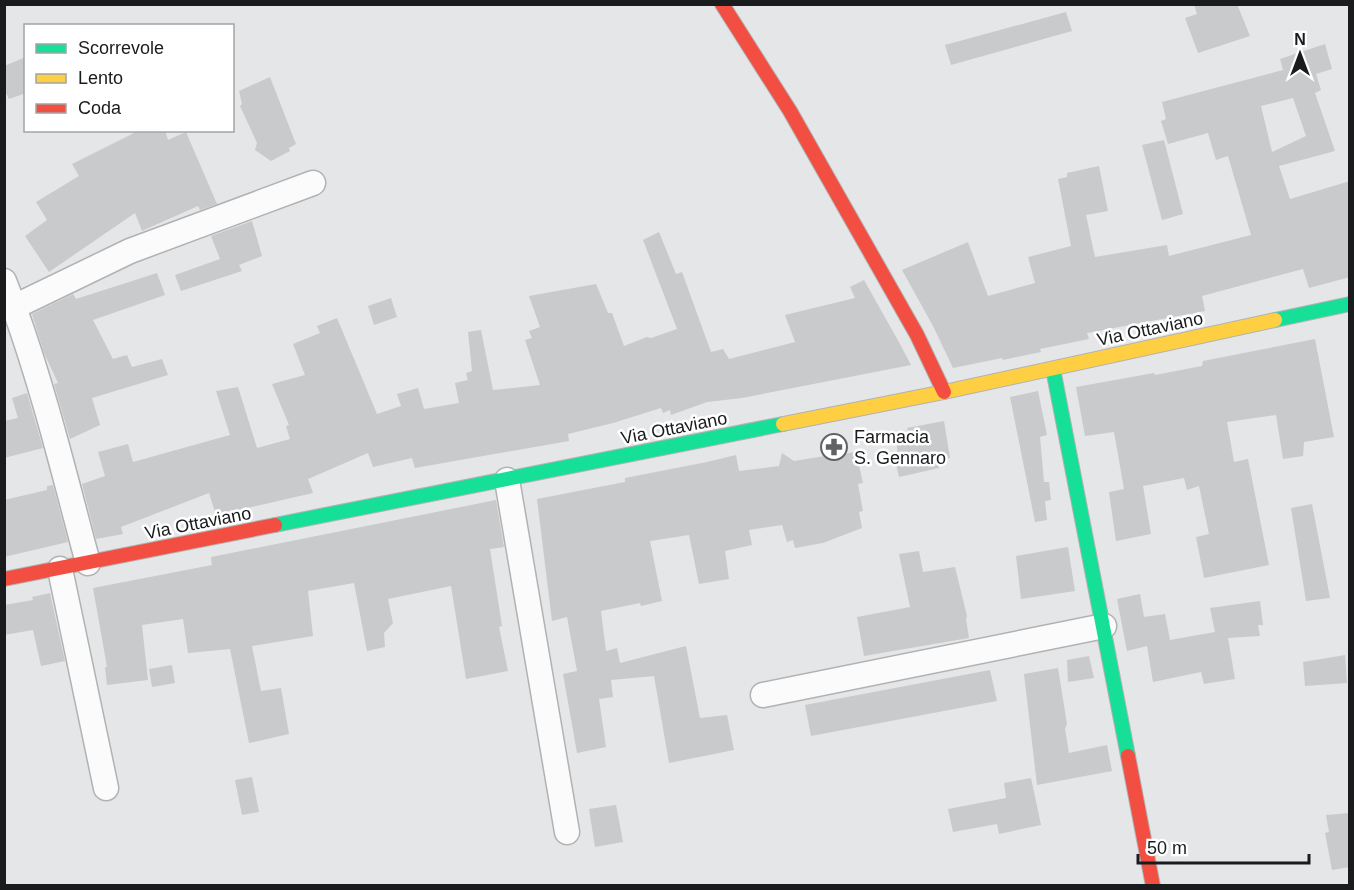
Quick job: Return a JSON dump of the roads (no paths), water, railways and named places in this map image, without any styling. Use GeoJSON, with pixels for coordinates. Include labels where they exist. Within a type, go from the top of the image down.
{"type":"FeatureCollection","features":[{"type":"Feature","properties":{"kind":"main road"},"geometry":{"type":"LineString","coordinates":[[722,4],[790,111],[917,335],[944,392]]}},
{"type":"Feature","properties":{"kind":"main road","name":"Via Ottaviano"},"geometry":{"type":"LineString","coordinates":[[4,579],[944,392],[1350,304]]}},
{"type":"Feature","properties":{"kind":"main road"},"geometry":{"type":"LineString","coordinates":[[1053,369],[1153,885]]}},
{"type":"Feature","properties":{"kind":"street"},"geometry":{"type":"LineString","coordinates":[[14,307],[130,251],[313,183]]}},
{"type":"Feature","properties":{"kind":"street"},"geometry":{"type":"LineString","coordinates":[[4,281],[28,346],[88,562]]}},
{"type":"Feature","properties":{"kind":"street"},"geometry":{"type":"LineString","coordinates":[[507,480],[567,832]]}},
{"type":"Feature","properties":{"kind":"street"},"geometry":{"type":"LineString","coordinates":[[60,569],[106,788]]}},
{"type":"Feature","properties":{"kind":"street"},"geometry":{"type":"LineString","coordinates":[[763,695],[1104,626]]}},
{"type":"Feature","properties":{"kind":"place","name":"Farmacia S. Gennaro"},"geometry":{"type":"Point","coordinates":[834,447]}}]}
